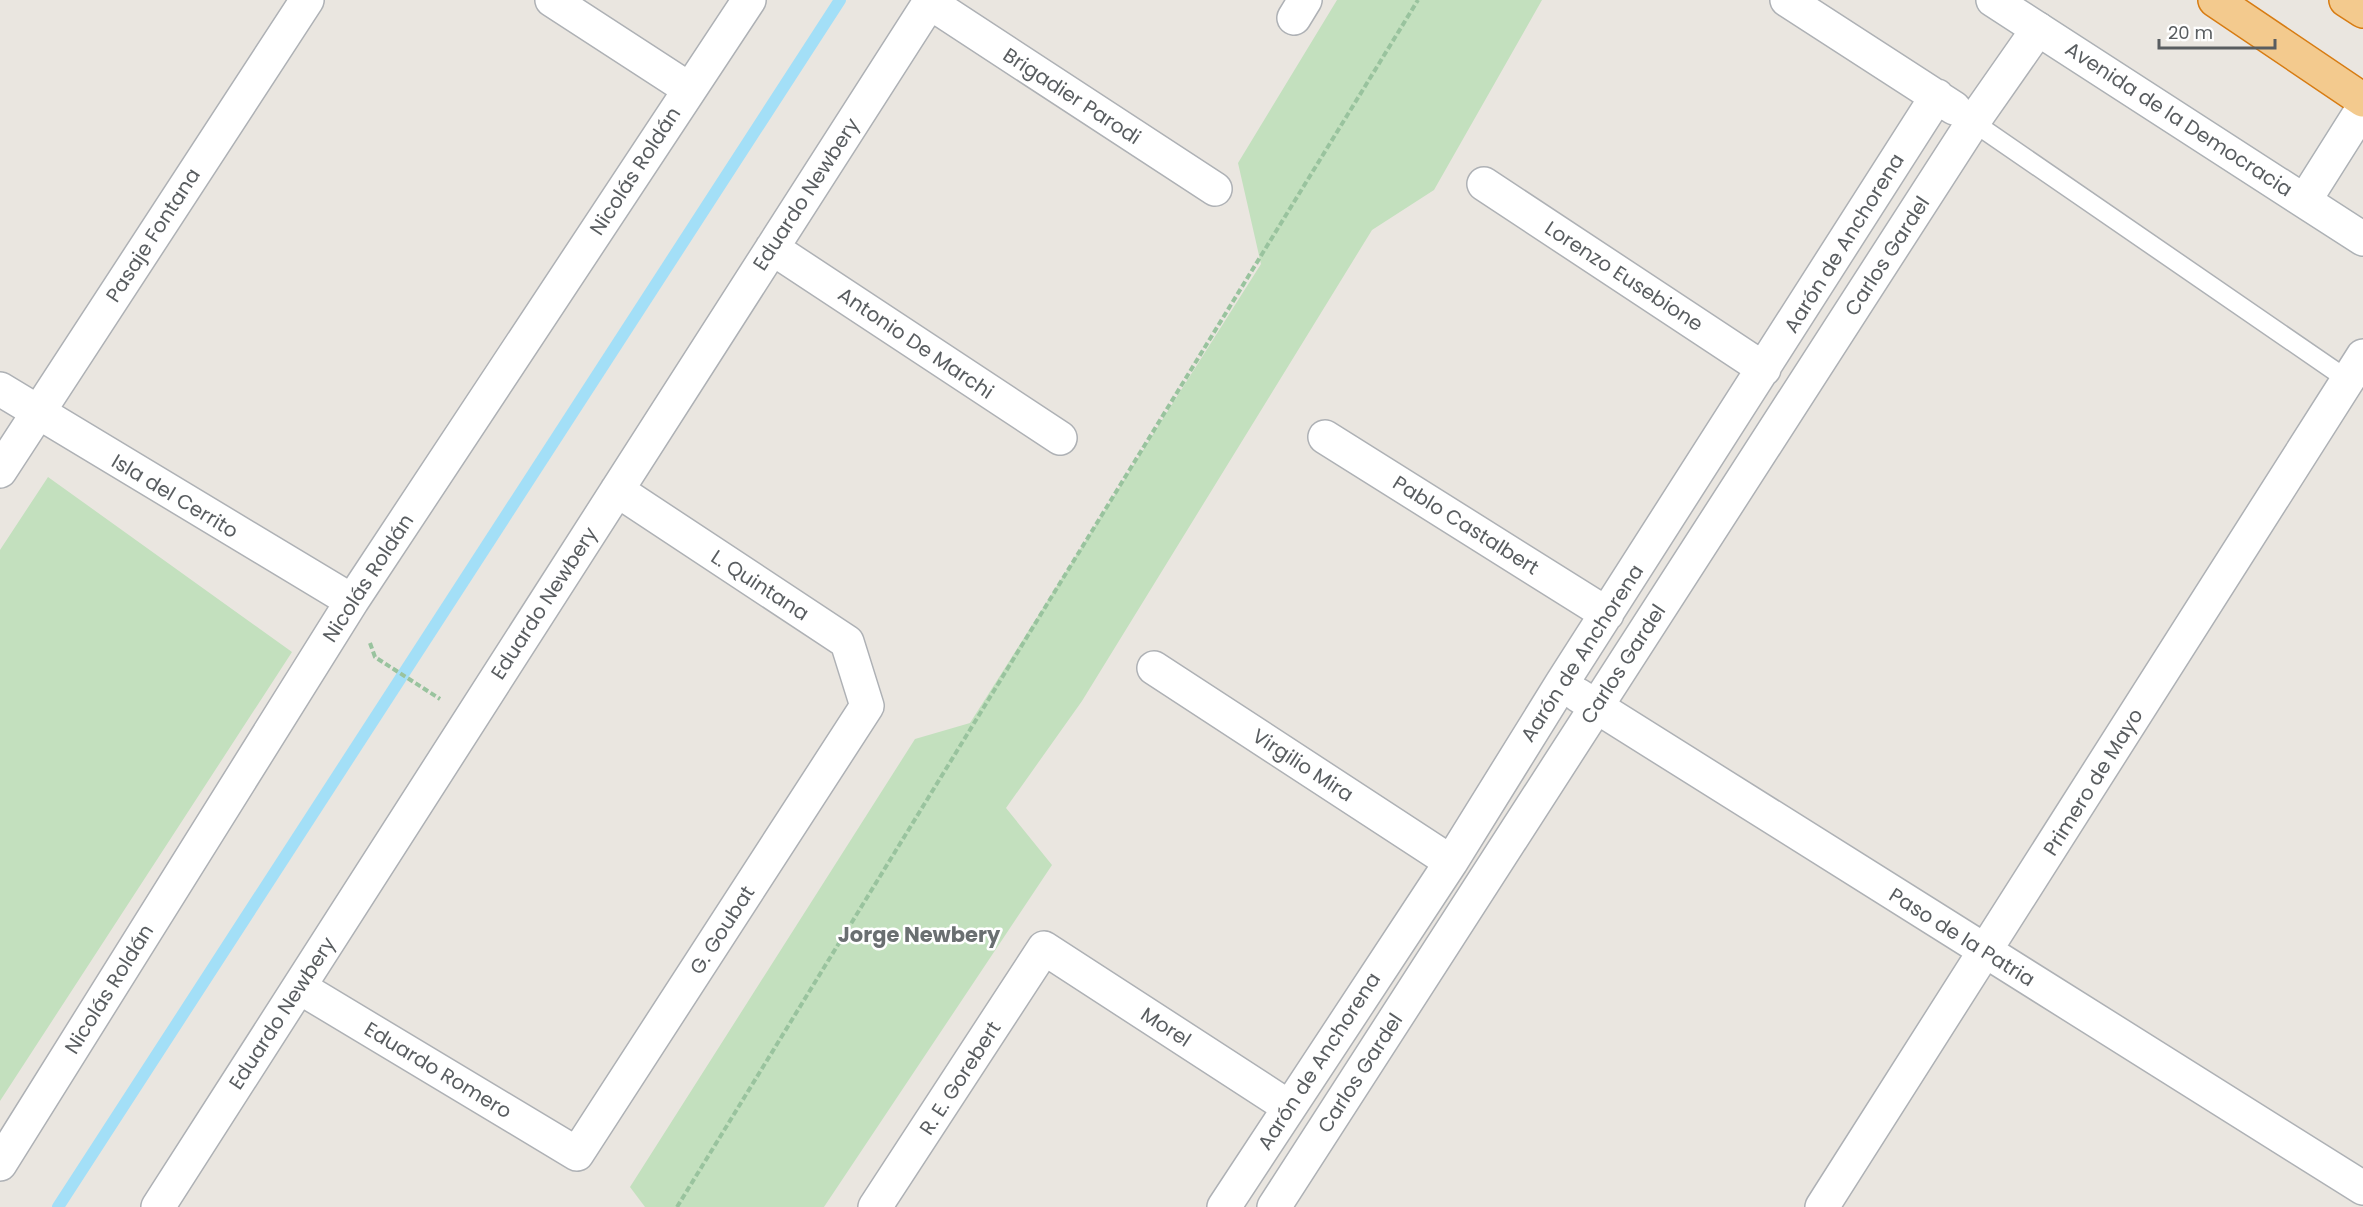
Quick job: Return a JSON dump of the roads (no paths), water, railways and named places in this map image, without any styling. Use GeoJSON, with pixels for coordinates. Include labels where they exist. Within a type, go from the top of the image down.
{"type":"FeatureCollection","features":[{"type":"Feature","properties":{"kind":"highway"},"geometry":{"type":"LineString","coordinates":[[2215,0],[2363,100]]}},
{"type":"Feature","properties":{"kind":"highway"},"geometry":{"type":"LineString","coordinates":[[2346,0],[2363,11]]}},
{"type":"Feature","properties":{"kind":"street","name":"Pasaje Fontana"},"geometry":{"type":"LineString","coordinates":[[0,471],[307,0]]}},
{"type":"Feature","properties":{"kind":"street"},"geometry":{"type":"LineString","coordinates":[[552,0],[689,89]]}},
{"type":"Feature","properties":{"kind":"street","name":"Nicolás Roldán"},"geometry":{"type":"LineString","coordinates":[[0,1164],[352,601],[749,0]]}},
{"type":"Feature","properties":{"kind":"street"},"geometry":{"type":"LineString","coordinates":[[1787,0],[1937,96],[1973,122]]}},
{"type":"Feature","properties":{"kind":"street","name":"Avenida de la Democracia"},"geometry":{"type":"LineString","coordinates":[[1993,0],[2363,239]]}},
{"type":"Feature","properties":{"kind":"street","name":"Brigadier Parodi"},"geometry":{"type":"LineString","coordinates":[[930,1],[1215,189]]}},
{"type":"Feature","properties":{"kind":"street","name":"Eduardo Newbery"},"geometry":{"type":"LineString","coordinates":[[158,1207],[930,1]]}},
{"type":"Feature","properties":{"kind":"street","name":"Carlos Gardel"},"geometry":{"type":"LineString","coordinates":[[1274,1207],[1973,122],[2038,28]]}},
{"type":"Feature","properties":{"kind":"street","name":"Aarón de Anchorena"},"geometry":{"type":"LineString","coordinates":[[1224,1207],[1451,862],[1562,683],[1937,96]]}},
{"type":"Feature","properties":{"kind":"street"},"geometry":{"type":"LineString","coordinates":[[2305,200],[2363,108]]}},
{"type":"Feature","properties":{"kind":"street","name":"Lorenzo Eusebione"},"geometry":{"type":"LineString","coordinates":[[1484,184],[1764,369]]}},
{"type":"Feature","properties":{"kind":"street","name":"Antonio De Marchi"},"geometry":{"type":"LineString","coordinates":[[772,248],[1060,438]]}},
{"type":"Feature","properties":{"kind":"street","name":"Primero de Mayo"},"geometry":{"type":"LineString","coordinates":[[1822,1207],[2355,368]]}},
{"type":"Feature","properties":{"kind":"street","name":"Isla del Cerrito"},"geometry":{"type":"LineString","coordinates":[[0,389],[352,601]]}},
{"type":"Feature","properties":{"kind":"street","name":"Pablo Castalbert"},"geometry":{"type":"LineString","coordinates":[[1325,437],[1607,614]]}},
{"type":"Feature","properties":{"kind":"street","name":"L. Quintana"},"geometry":{"type":"LineString","coordinates":[[617,490],[847,642],[867,706]]}},
{"type":"Feature","properties":{"kind":"street","name":"Virgilio Mira"},"geometry":{"type":"LineString","coordinates":[[1154,668],[1451,862]]}},
{"type":"Feature","properties":{"kind":"street","name":"Paso de la Patria"},"geometry":{"type":"LineString","coordinates":[[1562,683],[1595,707],[2363,1188]]}},
{"type":"Feature","properties":{"kind":"street","name":"G. Goubat"},"geometry":{"type":"LineString","coordinates":[[577,1154],[867,706]]}},
{"type":"Feature","properties":{"kind":"street","name":"Morel"},"geometry":{"type":"LineString","coordinates":[[1044,948],[1289,1107]]}},
{"type":"Feature","properties":{"kind":"street","name":"R. E. Gorebert"},"geometry":{"type":"LineString","coordinates":[[875,1207],[1044,948]]}},
{"type":"Feature","properties":{"kind":"street","name":"Eduardo Romero"},"geometry":{"type":"LineString","coordinates":[[299,987],[577,1154]]}},
{"type":"Feature","properties":{"kind":"lane"},"geometry":{"type":"LineString","coordinates":[[1973,122],[2355,368]]}},
{"type":"Feature","properties":{"kind":"waterway"},"geometry":{"type":"LineString","coordinates":[[58,1207],[840,0]]}},
{"type":"Feature","properties":{"kind":"district","name":"Jorge Newbery"},"geometry":{"type":"Point","coordinates":[919,934]}}]}
